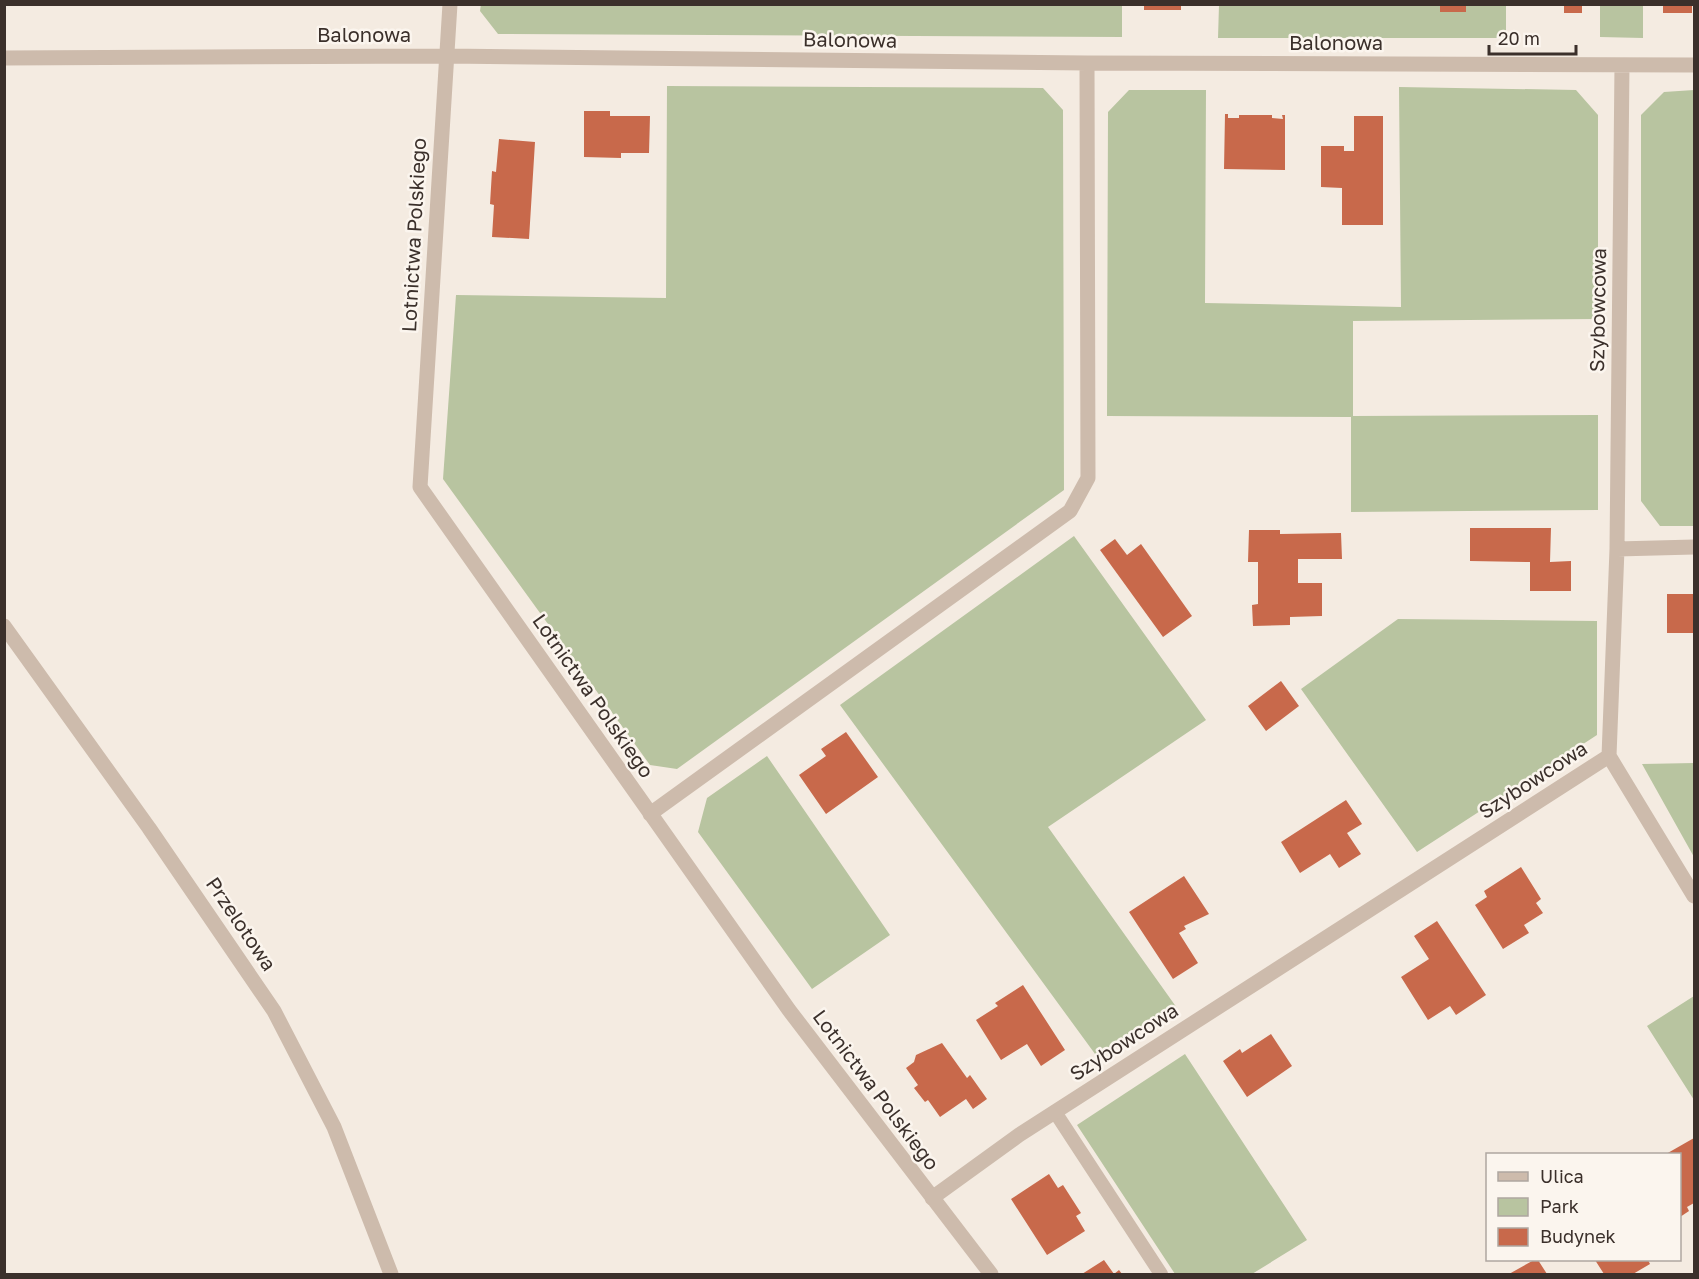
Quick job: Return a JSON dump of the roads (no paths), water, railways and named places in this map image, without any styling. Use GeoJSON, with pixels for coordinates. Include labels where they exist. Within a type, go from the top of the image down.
{"type":"FeatureCollection","features":[{"type":"Feature","properties":{"kind":"street","name":"Lotnictwa Polskiego"},"geometry":{"type":"LineString","coordinates":[[450,4],[420,487],[789,1010],[991,1275]]}},
{"type":"Feature","properties":{"kind":"street","name":"Balonowa"},"geometry":{"type":"LineString","coordinates":[[4,58],[446,56],[1087,63],[1695,65]]}},
{"type":"Feature","properties":{"kind":"street"},"geometry":{"type":"LineString","coordinates":[[650,814],[1070,511],[1088,478],[1087,63]]}},
{"type":"Feature","properties":{"kind":"street","name":"Szybowcowa"},"geometry":{"type":"LineString","coordinates":[[933,1198],[982,1160],[1054,1112],[1609,756],[1617,549],[1622,65]]}},
{"type":"Feature","properties":{"kind":"street"},"geometry":{"type":"LineString","coordinates":[[1617,549],[1695,548]]}},
{"type":"Feature","properties":{"kind":"street","name":"Przelotowa"},"geometry":{"type":"LineString","coordinates":[[4,626],[150,828],[274,1011],[334,1127],[391,1275]]}},
{"type":"Feature","properties":{"kind":"street"},"geometry":{"type":"LineString","coordinates":[[1609,756],[1695,896]]}},
{"type":"Feature","properties":{"kind":"lane"},"geometry":{"type":"LineString","coordinates":[[1054,1112],[1161,1275]]}}]}
